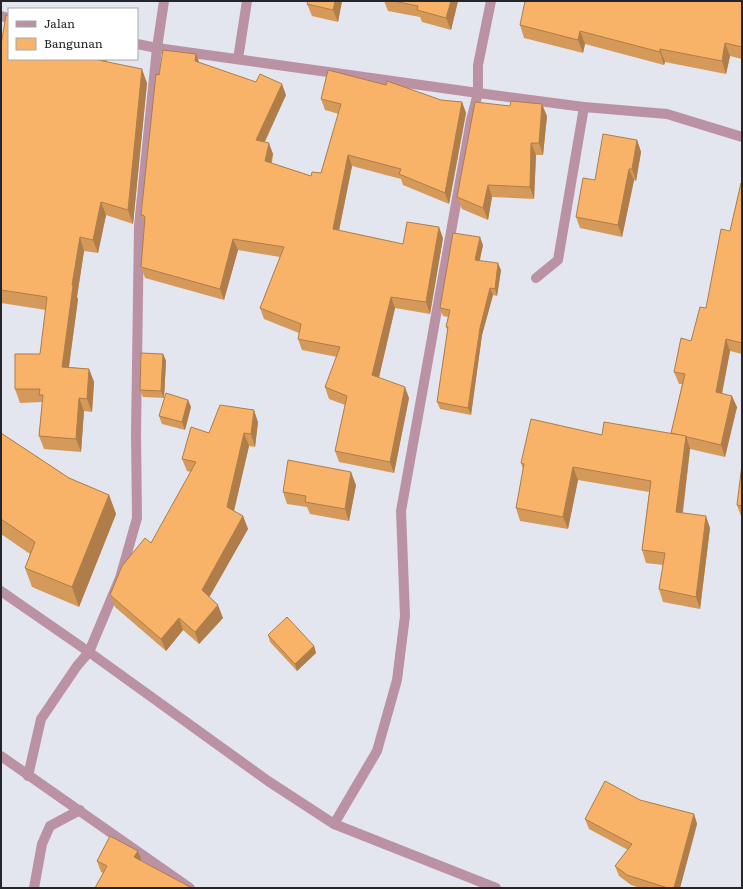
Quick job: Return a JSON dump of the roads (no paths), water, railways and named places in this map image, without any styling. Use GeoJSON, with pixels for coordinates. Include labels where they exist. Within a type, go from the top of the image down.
{"type":"FeatureCollection","features":[{"type":"Feature","properties":{"kind":"street"},"geometry":{"type":"LineString","coordinates":[[28,776],[41,719],[76,666],[90,652],[120,578],[137,518],[136,434],[139,226],[157,48],[164,1]]}},
{"type":"Feature","properties":{"kind":"street"},"geometry":{"type":"LineString","coordinates":[[238,59],[247,1]]}},
{"type":"Feature","properties":{"kind":"street"},"geometry":{"type":"LineString","coordinates":[[334,824],[377,751],[397,680],[405,616],[401,511],[471,120],[478,93],[478,65],[491,1]]}},
{"type":"Feature","properties":{"kind":"street"},"geometry":{"type":"LineString","coordinates":[[138,44],[584,107],[667,114],[742,137]]}},
{"type":"Feature","properties":{"kind":"street"},"geometry":{"type":"LineString","coordinates":[[536,278],[558,260],[584,107]]}},
{"type":"Feature","properties":{"kind":"street"},"geometry":{"type":"LineString","coordinates":[[1,591],[90,652],[268,781],[334,824],[496,888]]}},
{"type":"Feature","properties":{"kind":"street"},"geometry":{"type":"LineString","coordinates":[[1,756],[190,888]]}},
{"type":"Feature","properties":{"kind":"street"},"geometry":{"type":"LineString","coordinates":[[34,888],[42,844],[50,826],[80,810]]}}]}
